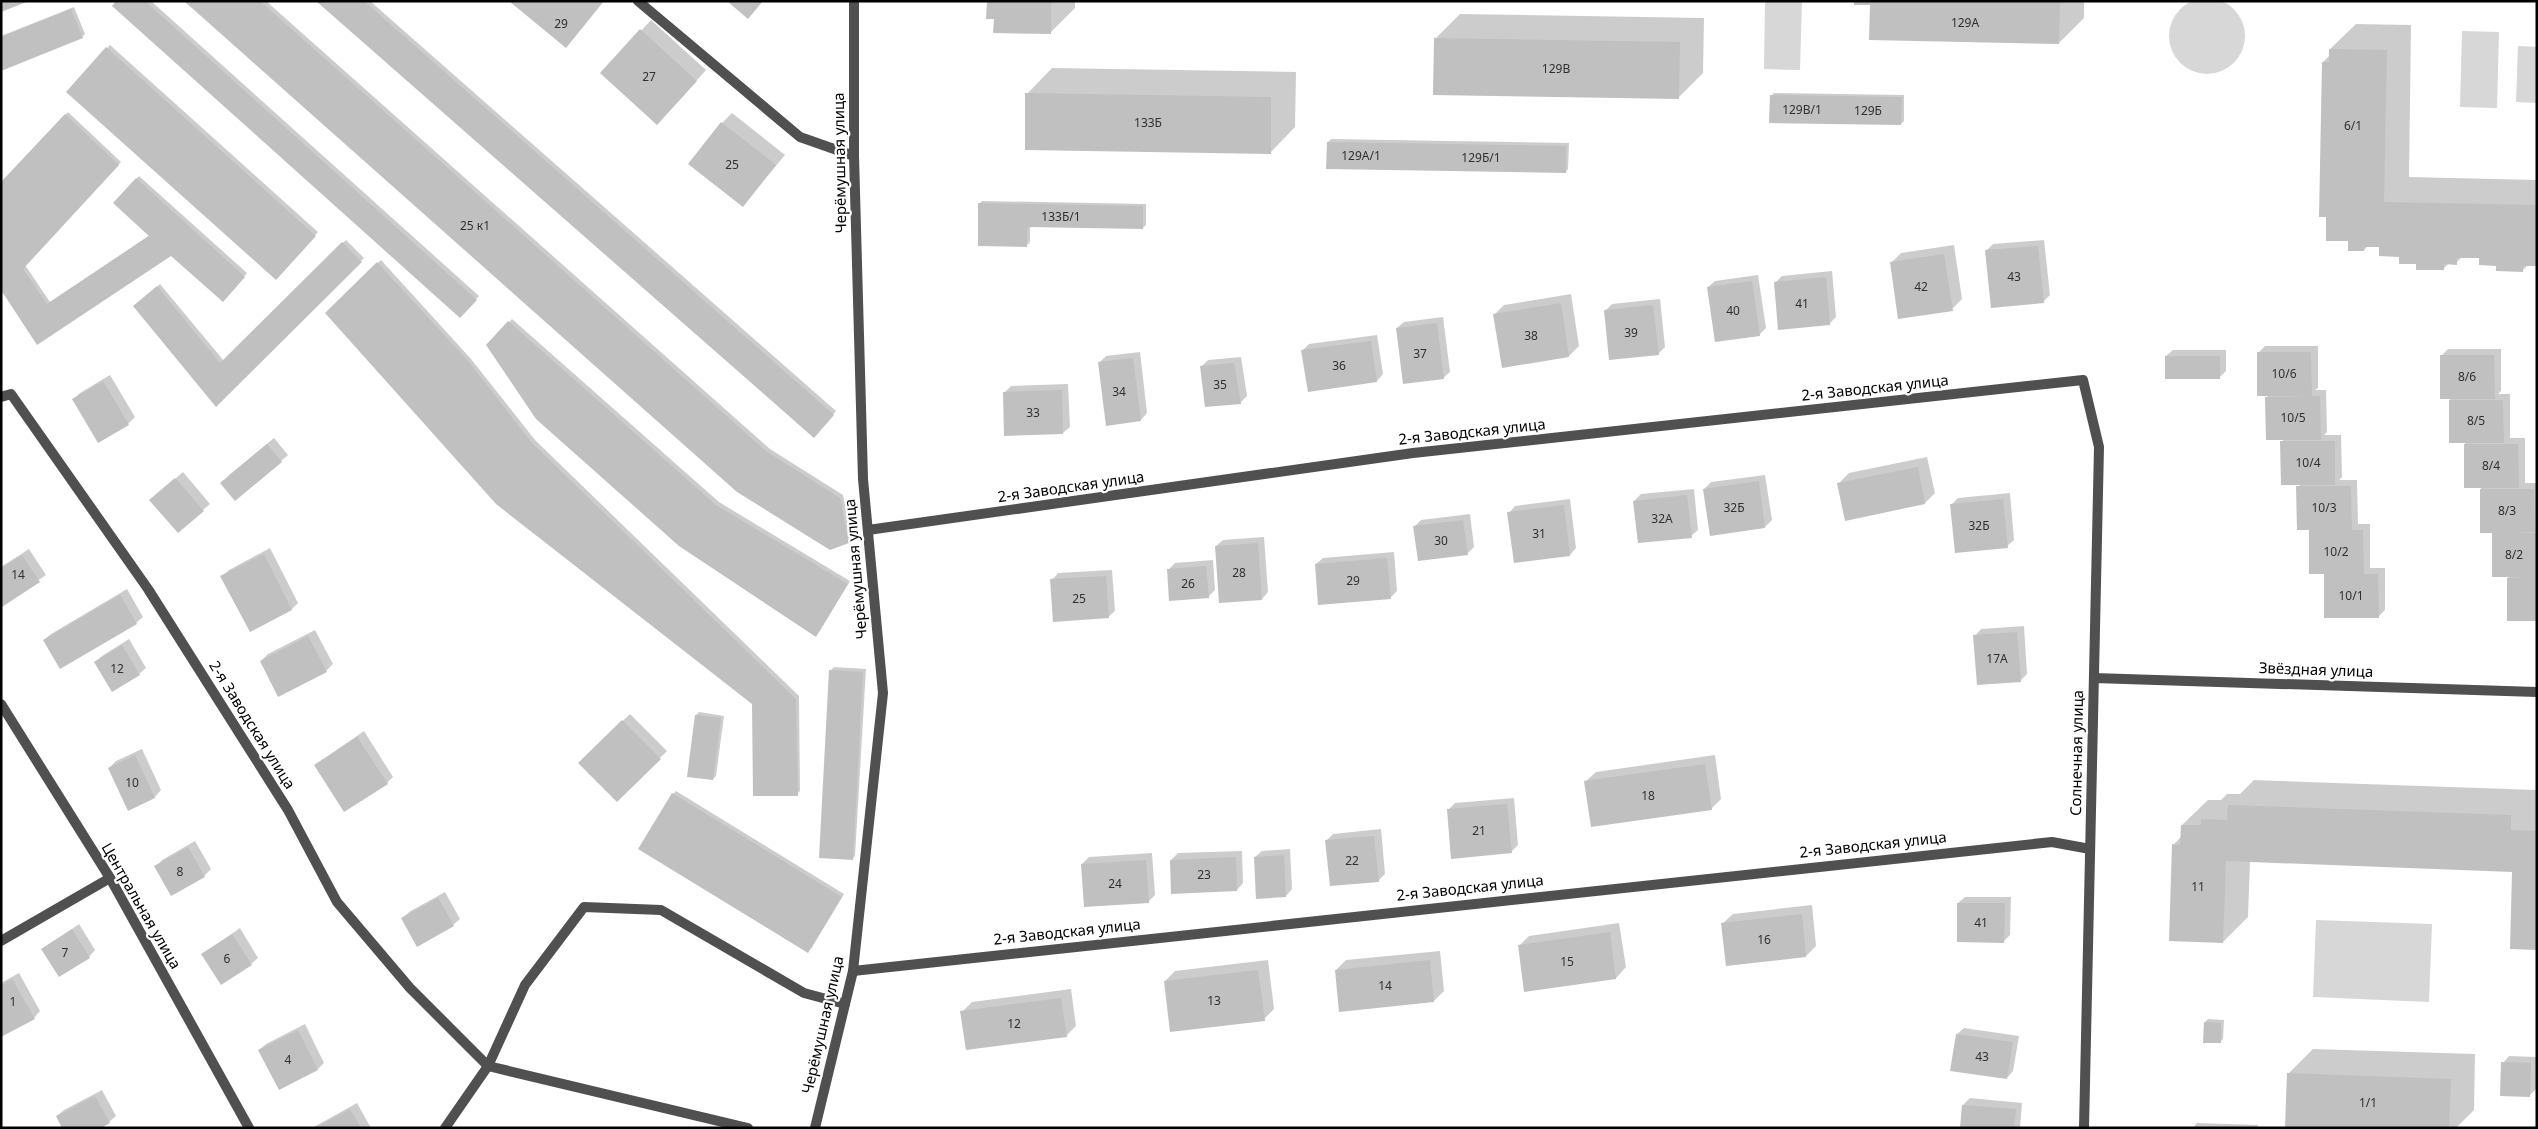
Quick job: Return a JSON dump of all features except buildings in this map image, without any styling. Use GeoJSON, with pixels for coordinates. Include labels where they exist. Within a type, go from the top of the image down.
{"type":"FeatureCollection","features":[{"type":"Feature","properties":{"kind":"street"},"geometry":{"type":"LineString","coordinates":[[638,1],[800,137],[854,156]]}},
{"type":"Feature","properties":{"kind":"street","name":"Черёмушная улица"},"geometry":{"type":"LineString","coordinates":[[815,1128],[853,970],[883,693],[863,479],[854,156],[854,1]]}},
{"type":"Feature","properties":{"kind":"street","name":"2-я Заводская улица"},"geometry":{"type":"LineString","coordinates":[[868,530],[1413,453],[2083,380]]}},
{"type":"Feature","properties":{"kind":"street","name":"Солнечная улица"},"geometry":{"type":"LineString","coordinates":[[2083,380],[2099,447],[2084,1128]]}},
{"type":"Feature","properties":{"kind":"street","name":"2-я Заводская улица"},"geometry":{"type":"LineString","coordinates":[[1,397],[11,394],[148,589],[288,810],[338,902],[410,988],[488,1066]]}},
{"type":"Feature","properties":{"kind":"street","name":"Звёздная улица"},"geometry":{"type":"LineString","coordinates":[[2094,678],[2537,692]]}},
{"type":"Feature","properties":{"kind":"street","name":"Центральная улица"},"geometry":{"type":"LineString","coordinates":[[1,704],[110,878],[249,1128]]}},
{"type":"Feature","properties":{"kind":"street","name":"2-я Заводская улица"},"geometry":{"type":"LineString","coordinates":[[853,970],[2052,842],[2090,848]]}},
{"type":"Feature","properties":{"kind":"street"},"geometry":{"type":"LineString","coordinates":[[1,941],[110,878]]}},
{"type":"Feature","properties":{"kind":"street"},"geometry":{"type":"LineString","coordinates":[[445,1128],[488,1066],[525,985],[584,907],[661,910],[804,993],[845,1004]]}},
{"type":"Feature","properties":{"kind":"street"},"geometry":{"type":"LineString","coordinates":[[488,1066],[748,1128]]}},
{"type":"Feature","properties":{"kind":"shaded area"},"geometry":{"type":"Polygon","coordinates":[[[2207,-2],[2222,1],[2234,9],[2242,21],[2245,36],[2242,51],[2234,63],[2222,71],[2207,74],[2192,71],[2180,63],[2172,51],[2169,36],[2172,21],[2180,9],[2192,1],[2207,-2]]]}},
{"type":"Feature","properties":{"kind":"shaded area"},"geometry":{"type":"Polygon","coordinates":[[[1765,1],[1802,1],[1800,70],[1764,69],[1765,1]]]}},
{"type":"Feature","properties":{"kind":"shaded area"},"geometry":{"type":"Polygon","coordinates":[[[2462,31],[2499,32],[2497,108],[2460,107],[2462,31]]]}},
{"type":"Feature","properties":{"kind":"shaded area"},"geometry":{"type":"Polygon","coordinates":[[[2518,46],[2537,47],[2537,103],[2516,102],[2518,46]]]}},
{"type":"Feature","properties":{"kind":"shaded area"},"geometry":{"type":"Polygon","coordinates":[[[2316,920],[2432,924],[2429,1002],[2313,997],[2316,920]]]}}]}
